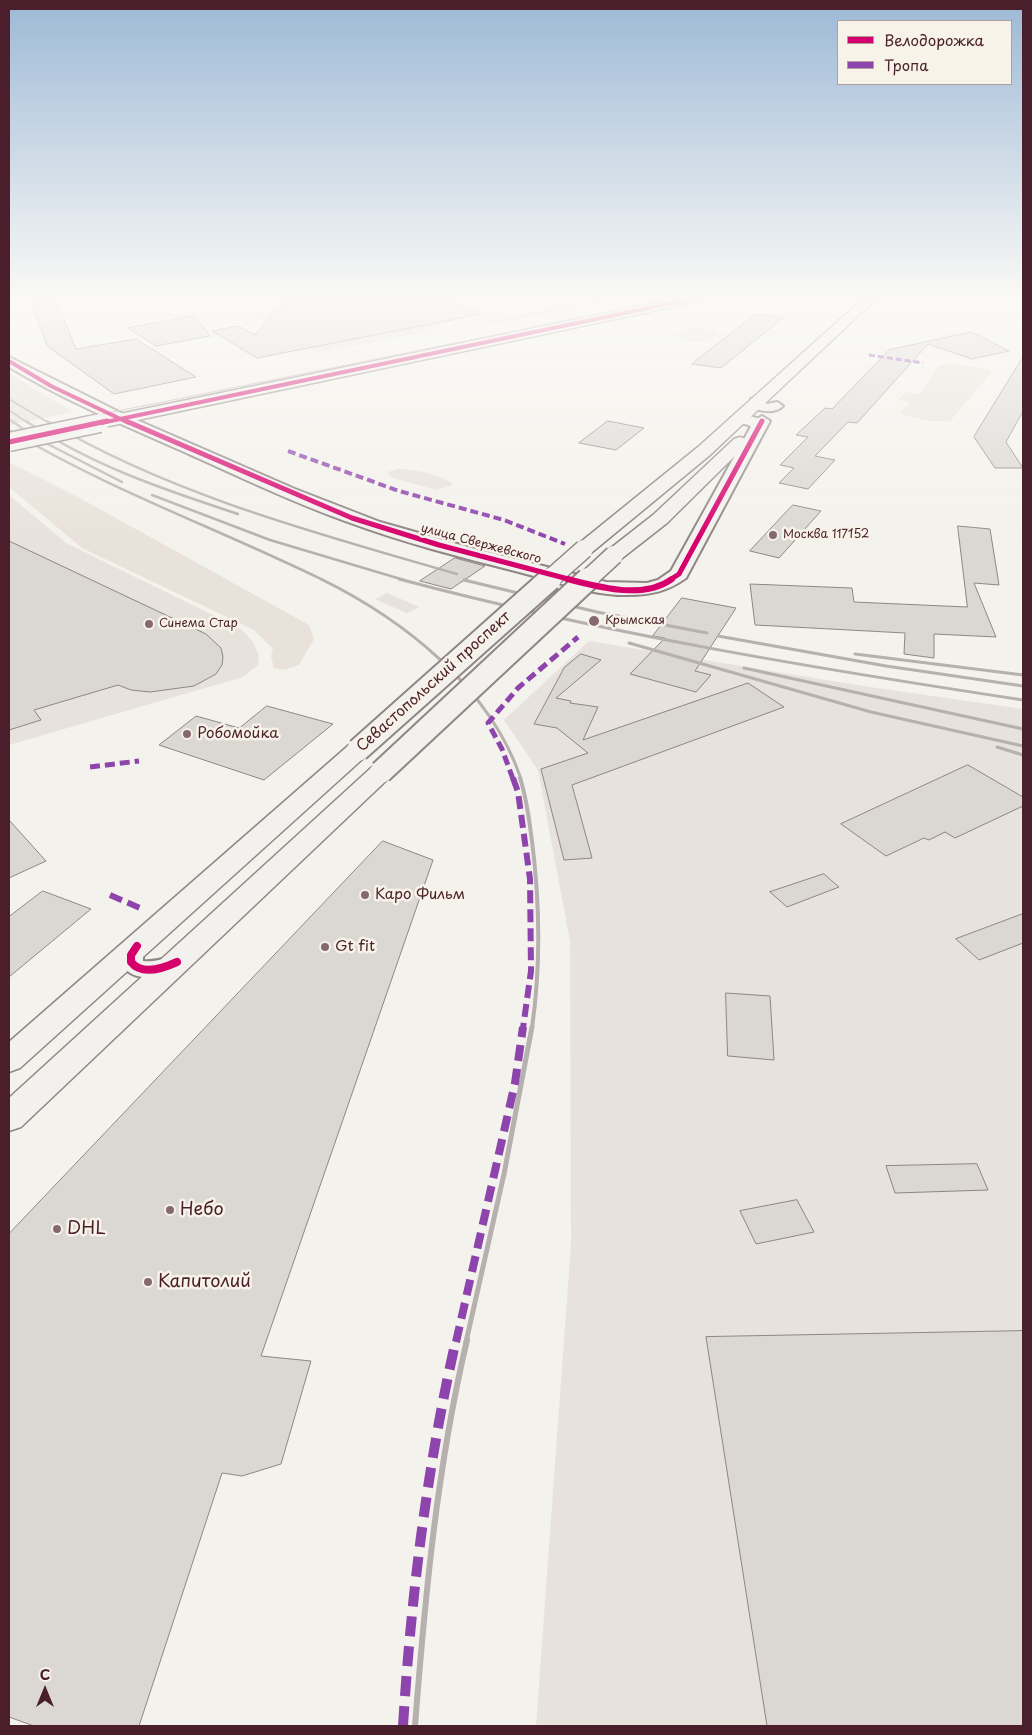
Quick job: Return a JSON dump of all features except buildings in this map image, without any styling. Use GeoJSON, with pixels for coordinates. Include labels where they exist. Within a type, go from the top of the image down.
{"type":"FeatureCollection","features":[{"type":"Feature","properties":{"kind":"main road"},"geometry":{"type":"LineString","coordinates":[[9,442],[315,378]]}},
{"type":"Feature","properties":{"kind":"main road","name":"Севастопольский проспект"},"geometry":{"type":"LineString","coordinates":[[9,1060],[584,549],[704,451],[755,402],[784,378]]}},
{"type":"Feature","properties":{"kind":"main road","name":"Севастопольский проспект"},"geometry":{"type":"LineString","coordinates":[[9,1118],[614,555],[660,519],[789,394]]}},
{"type":"Feature","properties":{"kind":"street","name":"улица Свержевского"},"geometry":{"type":"LineString","coordinates":[[37,378],[60,392],[120,419],[301,497],[396,533],[581,582],[632,589],[659,587],[679,574],[760,423]]}},
{"type":"Feature","properties":{"kind":"street"},"geometry":{"type":"LineString","coordinates":[[755,402],[756,405],[762,408],[777,406]]}},
{"type":"Feature","properties":{"kind":"street"},"geometry":{"type":"LineString","coordinates":[[735,421],[750,419],[760,423]]}},
{"type":"Feature","properties":{"kind":"street","name":"Севастопольский проспект"},"geometry":{"type":"LineString","coordinates":[[136,946],[132,952],[131,959],[133,965],[140,969],[159,970],[177,962]]}},
{"type":"Feature","properties":{"kind":"shaded area"},"geometry":{"type":"Polygon","coordinates":[[[9,378],[18,378],[74,412],[9,425],[9,378]]]}},
{"type":"Feature","properties":{"kind":"shaded area"},"geometry":{"type":"Polygon","coordinates":[[[931,378],[987,378],[950,421],[930,421],[900,414],[910,402],[898,400],[906,392],[919,394],[931,378]]]}},
{"type":"Feature","properties":{"kind":"shaded area"},"geometry":{"type":"Polygon","coordinates":[[[9,462],[76,496],[309,625],[314,639],[299,665],[285,670],[274,668],[271,656],[273,649],[254,630],[82,548],[9,487],[9,462]]]}},
{"type":"Feature","properties":{"kind":"shaded area"},"geometry":{"type":"Polygon","coordinates":[[[397,469],[418,471],[436,476],[453,485],[436,490],[390,477],[388,472],[397,469]]]}},
{"type":"Feature","properties":{"kind":"shaded area"},"geometry":{"type":"Polygon","coordinates":[[[9,495],[66,543],[241,629],[253,642],[259,656],[258,665],[243,677],[9,745],[9,495]]]}},
{"type":"Feature","properties":{"kind":"shaded area"},"geometry":{"type":"Polygon","coordinates":[[[387,593],[420,607],[407,613],[375,599],[387,593]]]}},
{"type":"Feature","properties":{"kind":"shaded area"},"geometry":{"type":"Polygon","coordinates":[[[589,641],[863,686],[1023,709],[1023,1726],[536,1726],[571,1244],[570,941],[538,770],[504,720],[589,641]]]}},
{"type":"Feature","properties":{"kind":"tram line"},"geometry":{"type":"LineString","coordinates":[[9,433],[282,378]]}},
{"type":"Feature","properties":{"kind":"railway"},"geometry":{"type":"LineString","coordinates":[[9,399],[49,423]]}},
{"type":"Feature","properties":{"kind":"railway"},"geometry":{"type":"LineString","coordinates":[[9,410],[28,423]]}},
{"type":"Feature","properties":{"kind":"railway"},"geometry":{"type":"LineString","coordinates":[[9,419],[14,423]]}},
{"type":"Feature","properties":{"kind":"railway"},"geometry":{"type":"LineString","coordinates":[[12,421],[34,437],[122,482]]}},
{"type":"Feature","properties":{"kind":"railway"},"geometry":{"type":"LineString","coordinates":[[26,421],[76,451],[129,475],[183,496],[238,514]]}},
{"type":"Feature","properties":{"kind":"railway"},"geometry":{"type":"LineString","coordinates":[[47,421],[95,447],[195,491],[299,528],[457,574]]}},
{"type":"Feature","properties":{"kind":"railway"},"geometry":{"type":"LineString","coordinates":[[9,430],[86,472],[321,579]]}},
{"type":"Feature","properties":{"kind":"railway"},"geometry":{"type":"LineString","coordinates":[[152,495],[270,540],[404,580]]}},
{"type":"Feature","properties":{"kind":"railway"},"geometry":{"type":"LineString","coordinates":[[321,579],[383,615],[413,636],[466,686],[488,715],[507,746],[521,779]]}},
{"type":"Feature","properties":{"kind":"railway"},"geometry":{"type":"LineString","coordinates":[[399,579],[554,617],[709,648],[1023,700]]}},
{"type":"Feature","properties":{"kind":"railway"},"geometry":{"type":"LineString","coordinates":[[466,580],[464,580],[597,612],[707,633]]}},
{"type":"Feature","properties":{"kind":"railway"},"geometry":{"type":"LineString","coordinates":[[718,636],[886,666],[1023,686]]}},
{"type":"Feature","properties":{"kind":"railway"},"geometry":{"type":"LineString","coordinates":[[629,643],[871,712],[1023,746]]}},
{"type":"Feature","properties":{"kind":"railway"},"geometry":{"type":"LineString","coordinates":[[855,654],[1023,675]]}},
{"type":"Feature","properties":{"kind":"railway"},"geometry":{"type":"LineString","coordinates":[[744,668],[1023,729]]}},
{"type":"Feature","properties":{"kind":"railway"},"geometry":{"type":"LineString","coordinates":[[997,747],[1023,755]]}},
{"type":"Feature","properties":{"kind":"railway"},"geometry":{"type":"LineString","coordinates":[[520,778],[530,825],[538,911],[537,981],[532,1028]]}},
{"type":"Feature","properties":{"kind":"railway"},"geometry":{"type":"LineString","coordinates":[[466,1342],[504,1174],[532,1027]]}},
{"type":"Feature","properties":{"kind":"railway"},"geometry":{"type":"LineString","coordinates":[[415,1726],[423,1629],[440,1484],[467,1340]]}},
{"type":"Feature","properties":{"kind":"marked path"},"geometry":{"type":"LineString","coordinates":[[288,451],[316,459],[399,491],[483,513],[525,527],[565,544]]}},
{"type":"Feature","properties":{"kind":"marked path"},"geometry":{"type":"LineString","coordinates":[[403,1726],[408,1643],[439,1414],[515,1083],[531,971],[530,879],[518,792],[502,749],[488,723],[518,688],[578,637]]}},
{"type":"Feature","properties":{"kind":"marked path"},"geometry":{"type":"LineString","coordinates":[[90,767],[139,761]]}},
{"type":"Feature","properties":{"kind":"marked path"},"geometry":{"type":"LineString","coordinates":[[110,895],[140,908]]}},
{"type":"Feature","properties":{"kind":"cycle path"},"geometry":{"type":"LineString","coordinates":[[37,378],[95,407],[268,484],[352,518],[439,545],[562,578],[627,590],[648,589],[665,584],[679,574],[762,421]]}},
{"type":"Feature","properties":{"kind":"cycle path"},"geometry":{"type":"LineString","coordinates":[[9,442],[315,378]]}},
{"type":"Feature","properties":{"kind":"cycle path"},"geometry":{"type":"LineString","coordinates":[[137,946],[131,955],[131,962],[135,967],[150,970],[169,966],[177,962]]}},
{"type":"Feature","properties":{"kind":"place","name":"Москва 117152"},"geometry":{"type":"Point","coordinates":[773,535]}},
{"type":"Feature","properties":{"kind":"place","name":"Крымская"},"geometry":{"type":"Point","coordinates":[594,621]}},
{"type":"Feature","properties":{"kind":"place","name":"Синема Стар"},"geometry":{"type":"Point","coordinates":[149,624]}},
{"type":"Feature","properties":{"kind":"place","name":"Робомойка"},"geometry":{"type":"Point","coordinates":[187,734]}},
{"type":"Feature","properties":{"kind":"place","name":"Каро Фильм"},"geometry":{"type":"Point","coordinates":[365,895]}},
{"type":"Feature","properties":{"kind":"place","name":"Gt fit"},"geometry":{"type":"Point","coordinates":[325,947]}},
{"type":"Feature","properties":{"kind":"place","name":"Небо"},"geometry":{"type":"Point","coordinates":[170,1210]}},
{"type":"Feature","properties":{"kind":"place","name":"DHL"},"geometry":{"type":"Point","coordinates":[57,1229]}},
{"type":"Feature","properties":{"kind":"place","name":"Капитолий"},"geometry":{"type":"Point","coordinates":[148,1282]}}]}
